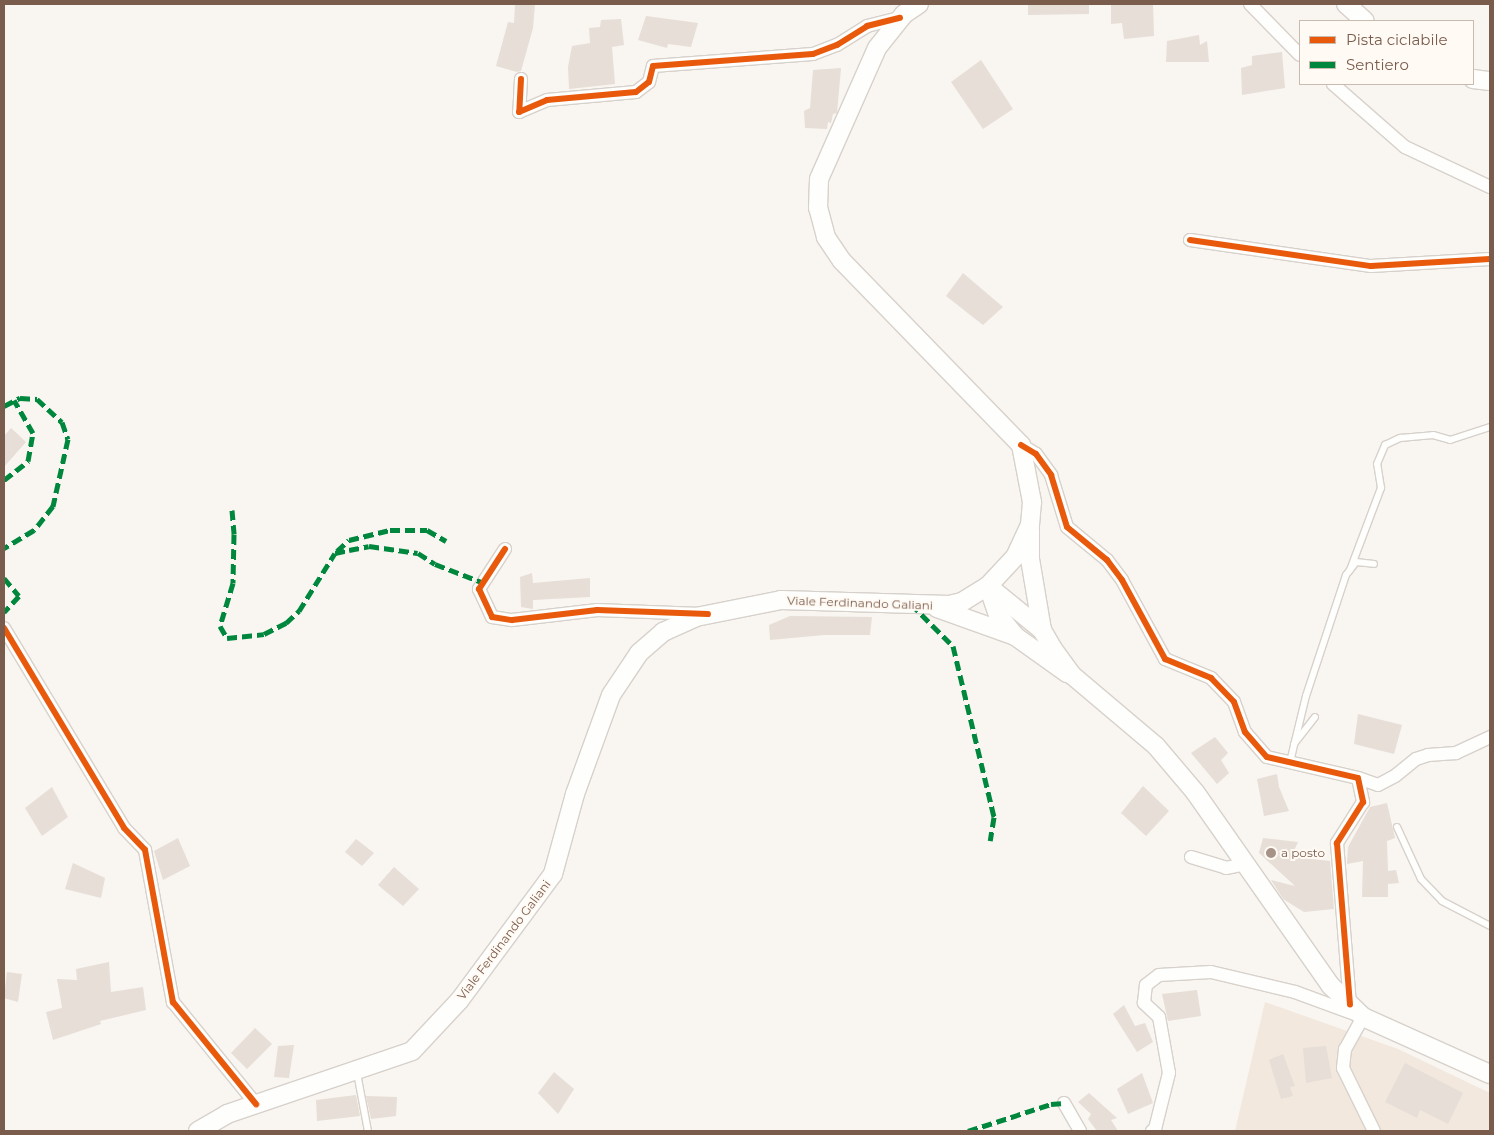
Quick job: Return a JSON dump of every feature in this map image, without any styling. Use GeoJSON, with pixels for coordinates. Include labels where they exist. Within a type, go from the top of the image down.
{"type":"FeatureCollection","features":[{"type":"Feature","properties":{"kind":"main road"},"geometry":{"type":"LineString","coordinates":[[919,4],[900,18],[877,48],[819,179],[820,218],[826,237],[842,261],[1021,445]]}},
{"type":"Feature","properties":{"kind":"main road"},"geometry":{"type":"LineString","coordinates":[[1346,4],[1364,20]]}},
{"type":"Feature","properties":{"kind":"main road"},"geometry":{"type":"LineString","coordinates":[[1474,79],[1490,81]]}},
{"type":"Feature","properties":{"kind":"main road","name":"Viale Ferdinando Galiani"},"geometry":{"type":"LineString","coordinates":[[198,1131],[227,1114],[412,1051],[459,1001],[553,874],[575,794],[611,695],[639,653],[663,632],[708,614],[781,600],[934,607],[962,602],[988,586],[1015,557],[1030,525],[1032,502],[1021,445]]}},
{"type":"Feature","properties":{"kind":"main road"},"geometry":{"type":"LineString","coordinates":[[1030,525],[1030,559],[1042,630]]}},
{"type":"Feature","properties":{"kind":"main road"},"geometry":{"type":"LineString","coordinates":[[988,586],[1018,607],[1042,630],[1072,675]]}},
{"type":"Feature","properties":{"kind":"main road"},"geometry":{"type":"LineString","coordinates":[[988,586],[998,614],[1015,636],[1055,667],[1072,675],[1156,746],[1196,792],[1310,959],[1362,1017],[1490,1074]]}},
{"type":"Feature","properties":{"kind":"main road"},"geometry":{"type":"LineString","coordinates":[[934,607],[1015,636]]}},
{"type":"Feature","properties":{"kind":"street"},"geometry":{"type":"LineString","coordinates":[[1250,4],[1299,54]]}},
{"type":"Feature","properties":{"kind":"street"},"geometry":{"type":"LineString","coordinates":[[521,79],[519,112],[547,100],[636,92],[649,82],[653,66],[813,54],[837,45],[867,26],[900,18]]}},
{"type":"Feature","properties":{"kind":"street"},"geometry":{"type":"LineString","coordinates":[[1334,85],[1406,147],[1490,187]]}},
{"type":"Feature","properties":{"kind":"street"},"geometry":{"type":"LineString","coordinates":[[1190,240],[1371,266],[1490,259]]}},
{"type":"Feature","properties":{"kind":"street"},"geometry":{"type":"LineString","coordinates":[[1021,445],[1036,454],[1051,476],[1067,527],[1107,560],[1122,580],[1165,659],[1211,678],[1234,702],[1245,732],[1267,758],[1358,778],[1378,785],[1395,776],[1416,759],[1428,755],[1456,753],[1490,737]]}},
{"type":"Feature","properties":{"kind":"street"},"geometry":{"type":"LineString","coordinates":[[505,549],[480,590],[492,617],[512,620],[597,610],[708,614]]}},
{"type":"Feature","properties":{"kind":"street"},"geometry":{"type":"LineString","coordinates":[[4,628],[124,828],[145,850],[173,1002],[256,1104]]}},
{"type":"Feature","properties":{"kind":"street"},"geometry":{"type":"LineString","coordinates":[[1350,1004],[1337,843],[1363,802],[1358,778]]}},
{"type":"Feature","properties":{"kind":"street"},"geometry":{"type":"LineString","coordinates":[[1191,857],[1226,868],[1246,864]]}},
{"type":"Feature","properties":{"kind":"street"},"geometry":{"type":"LineString","coordinates":[[1152,1131],[1156,1129],[1169,1073],[1160,1017],[1144,1003],[1146,985],[1159,975],[1211,972],[1295,992],[1362,1017],[1345,1049],[1343,1068],[1374,1131]]}},
{"type":"Feature","properties":{"kind":"street"},"geometry":{"type":"LineString","coordinates":[[1064,1103],[1080,1131]]}},
{"type":"Feature","properties":{"kind":"lane"},"geometry":{"type":"LineString","coordinates":[[1290,762],[1293,745],[1322,645],[1381,488],[1377,464],[1385,445],[1400,438],[1433,435],[1450,440],[1490,427]]}},
{"type":"Feature","properties":{"kind":"lane"},"geometry":{"type":"LineString","coordinates":[[1350,570],[1356,562],[1374,564]]}},
{"type":"Feature","properties":{"kind":"lane"},"geometry":{"type":"LineString","coordinates":[[1293,745],[1315,717]]}},
{"type":"Feature","properties":{"kind":"lane"},"geometry":{"type":"LineString","coordinates":[[1396,827],[1421,879],[1442,901],[1490,926]]}},
{"type":"Feature","properties":{"kind":"lane"},"geometry":{"type":"LineString","coordinates":[[356,1071],[368,1131]]}},
{"type":"Feature","properties":{"kind":"shaded area"},"geometry":{"type":"Polygon","coordinates":[[[1265,1002],[1398,1049],[1490,1093],[1490,1131],[1235,1131],[1265,1002]]]}},
{"type":"Feature","properties":{"kind":"building"},"geometry":{"type":"Polygon","coordinates":[[[515,4],[535,4],[533,28],[521,71],[517,72],[496,66],[508,22],[514,23],[515,4]]]}},
{"type":"Feature","properties":{"kind":"building"},"geometry":{"type":"Polygon","coordinates":[[[1028,4],[1089,4],[1089,14],[1028,15],[1028,4]]]}},
{"type":"Feature","properties":{"kind":"building"},"geometry":{"type":"Polygon","coordinates":[[[1111,4],[1153,4],[1154,36],[1124,39],[1122,23],[1111,24],[1111,4]]]}},
{"type":"Feature","properties":{"kind":"building"},"geometry":{"type":"Polygon","coordinates":[[[646,16],[698,23],[691,47],[668,44],[667,48],[638,40],[646,16]]]}},
{"type":"Feature","properties":{"kind":"building"},"geometry":{"type":"Polygon","coordinates":[[[621,19],[624,45],[612,47],[615,84],[569,89],[568,67],[572,46],[590,43],[589,28],[600,27],[601,20],[621,19]]]}},
{"type":"Feature","properties":{"kind":"building"},"geometry":{"type":"Polygon","coordinates":[[[1199,35],[1200,45],[1207,41],[1209,62],[1166,62],[1167,41],[1199,35]]]}},
{"type":"Feature","properties":{"kind":"building"},"geometry":{"type":"Polygon","coordinates":[[[1282,52],[1285,88],[1242,95],[1241,68],[1252,65],[1252,56],[1282,52]]]}},
{"type":"Feature","properties":{"kind":"building"},"geometry":{"type":"Polygon","coordinates":[[[981,60],[1013,109],[983,129],[951,82],[981,60]]]}},
{"type":"Feature","properties":{"kind":"building"},"geometry":{"type":"Polygon","coordinates":[[[841,68],[837,113],[833,114],[831,123],[828,122],[827,129],[805,128],[804,111],[810,108],[813,70],[841,68]]]}},
{"type":"Feature","properties":{"kind":"building"},"geometry":{"type":"Polygon","coordinates":[[[963,273],[1003,307],[983,325],[946,296],[963,273]]]}},
{"type":"Feature","properties":{"kind":"building"},"geometry":{"type":"Polygon","coordinates":[[[11,428],[26,442],[4,467],[4,436],[11,428]]]}},
{"type":"Feature","properties":{"kind":"building"},"geometry":{"type":"Polygon","coordinates":[[[532,573],[533,583],[590,578],[590,597],[533,600],[533,609],[521,607],[520,577],[532,573]]]}},
{"type":"Feature","properties":{"kind":"building"},"geometry":{"type":"Polygon","coordinates":[[[790,616],[872,617],[870,635],[824,635],[770,640],[769,625],[790,616]]]}},
{"type":"Feature","properties":{"kind":"building"},"geometry":{"type":"Polygon","coordinates":[[[1358,714],[1402,725],[1394,754],[1354,744],[1358,714]]]}},
{"type":"Feature","properties":{"kind":"building"},"geometry":{"type":"Polygon","coordinates":[[[1215,737],[1228,753],[1221,760],[1229,773],[1217,784],[1191,753],[1215,737]]]}},
{"type":"Feature","properties":{"kind":"building"},"geometry":{"type":"Polygon","coordinates":[[[1277,774],[1279,787],[1289,811],[1264,816],[1257,779],[1277,774]]]}},
{"type":"Feature","properties":{"kind":"building"},"geometry":{"type":"Polygon","coordinates":[[[1143,786],[1169,811],[1146,836],[1121,813],[1143,786]]]}},
{"type":"Feature","properties":{"kind":"building"},"geometry":{"type":"Polygon","coordinates":[[[52,787],[68,817],[42,836],[25,808],[52,787]]]}},
{"type":"Feature","properties":{"kind":"building"},"geometry":{"type":"Polygon","coordinates":[[[1387,803],[1395,838],[1387,841],[1388,871],[1396,870],[1399,883],[1388,884],[1388,897],[1362,897],[1363,861],[1347,864],[1348,847],[1370,807],[1387,803]]]}},
{"type":"Feature","properties":{"kind":"building"},"geometry":{"type":"Polygon","coordinates":[[[178,838],[190,866],[163,880],[154,851],[178,838]]]}},
{"type":"Feature","properties":{"kind":"building"},"geometry":{"type":"Polygon","coordinates":[[[1263,838],[1298,842],[1291,857],[1330,861],[1334,909],[1304,912],[1283,899],[1271,880],[1295,886],[1259,853],[1263,838]]]}},
{"type":"Feature","properties":{"kind":"building"},"geometry":{"type":"Polygon","coordinates":[[[356,839],[374,853],[362,866],[345,852],[356,839]]]}},
{"type":"Feature","properties":{"kind":"building"},"geometry":{"type":"Polygon","coordinates":[[[73,863],[105,878],[101,898],[65,889],[73,863]]]}},
{"type":"Feature","properties":{"kind":"building"},"geometry":{"type":"Polygon","coordinates":[[[394,867],[419,889],[403,906],[378,885],[394,867]]]}},
{"type":"Feature","properties":{"kind":"building"},"geometry":{"type":"Polygon","coordinates":[[[109,962],[111,992],[143,987],[146,1010],[100,1021],[101,1024],[53,1040],[46,1012],[62,1008],[57,979],[77,980],[76,969],[109,962]]]}},
{"type":"Feature","properties":{"kind":"building"},"geometry":{"type":"Polygon","coordinates":[[[7,972],[22,974],[18,1002],[4,998],[7,972]]]}},
{"type":"Feature","properties":{"kind":"building"},"geometry":{"type":"Polygon","coordinates":[[[1197,990],[1201,1016],[1168,1021],[1162,994],[1197,990]]]}},
{"type":"Feature","properties":{"kind":"building"},"geometry":{"type":"Polygon","coordinates":[[[1124,1005],[1135,1026],[1145,1023],[1153,1042],[1137,1052],[1113,1014],[1124,1005]]]}},
{"type":"Feature","properties":{"kind":"building"},"geometry":{"type":"Polygon","coordinates":[[[255,1028],[272,1044],[247,1069],[231,1053],[255,1028]]]}},
{"type":"Feature","properties":{"kind":"building"},"geometry":{"type":"Polygon","coordinates":[[[294,1045],[289,1078],[274,1077],[278,1046],[294,1045]]]}},
{"type":"Feature","properties":{"kind":"building"},"geometry":{"type":"Polygon","coordinates":[[[1326,1046],[1332,1078],[1306,1083],[1303,1048],[1326,1046]]]}},
{"type":"Feature","properties":{"kind":"building"},"geometry":{"type":"Polygon","coordinates":[[[1283,1054],[1295,1086],[1290,1087],[1293,1096],[1281,1099],[1269,1060],[1283,1054]]]}},
{"type":"Feature","properties":{"kind":"building"},"geometry":{"type":"Polygon","coordinates":[[[1405,1063],[1463,1093],[1448,1124],[1420,1110],[1417,1118],[1385,1102],[1405,1063]]]}},
{"type":"Feature","properties":{"kind":"building"},"geometry":{"type":"Polygon","coordinates":[[[554,1072],[574,1089],[558,1114],[538,1093],[554,1072]]]}},
{"type":"Feature","properties":{"kind":"building"},"geometry":{"type":"Polygon","coordinates":[[[1142,1073],[1153,1103],[1128,1114],[1117,1089],[1142,1073]]]}},
{"type":"Feature","properties":{"kind":"building"},"geometry":{"type":"Polygon","coordinates":[[[1089,1093],[1117,1118],[1111,1120],[1118,1131],[1097,1131],[1088,1119],[1091,1114],[1078,1102],[1089,1093]]]}},
{"type":"Feature","properties":{"kind":"building"},"geometry":{"type":"Polygon","coordinates":[[[356,1095],[360,1116],[317,1121],[316,1100],[356,1095]]]}},
{"type":"Feature","properties":{"kind":"building"},"geometry":{"type":"Polygon","coordinates":[[[366,1096],[397,1097],[396,1116],[371,1119],[366,1096]]]}},
{"type":"Feature","properties":{"kind":"marked path"},"geometry":{"type":"LineString","coordinates":[[4,406],[20,398],[37,399],[62,422],[68,439],[53,506],[34,530],[4,548]]}},
{"type":"Feature","properties":{"kind":"marked path"},"geometry":{"type":"LineString","coordinates":[[4,480],[28,461],[33,433],[14,400]]}},
{"type":"Feature","properties":{"kind":"marked path"},"geometry":{"type":"LineString","coordinates":[[232,510],[234,534],[233,583],[220,626],[227,638],[264,634],[286,623],[299,611],[335,553],[349,550],[369,546],[418,553],[435,564],[484,583]]}},
{"type":"Feature","properties":{"kind":"marked path"},"geometry":{"type":"LineString","coordinates":[[337,551],[349,540],[390,530],[427,530],[446,541]]}},
{"type":"Feature","properties":{"kind":"marked path"},"geometry":{"type":"LineString","coordinates":[[4,578],[19,596],[4,612]]}},
{"type":"Feature","properties":{"kind":"marked path"},"geometry":{"type":"LineString","coordinates":[[911,604],[953,646],[994,817],[990,841]]}},
{"type":"Feature","properties":{"kind":"marked path"},"geometry":{"type":"LineString","coordinates":[[968,1131],[1051,1104],[1064,1103]]}},
{"type":"Feature","properties":{"kind":"cycle path"},"geometry":{"type":"LineString","coordinates":[[521,79],[519,112],[547,100],[636,92],[649,82],[653,66],[813,54],[837,45],[867,26],[900,18]]}},
{"type":"Feature","properties":{"kind":"cycle path"},"geometry":{"type":"LineString","coordinates":[[1190,240],[1371,266],[1490,259]]}},
{"type":"Feature","properties":{"kind":"cycle path"},"geometry":{"type":"LineString","coordinates":[[1021,445],[1036,454],[1051,475],[1067,527],[1107,560],[1122,580],[1165,659],[1211,678],[1234,702],[1245,732],[1267,757],[1358,778],[1363,802],[1337,843],[1350,1004]]}},
{"type":"Feature","properties":{"kind":"cycle path"},"geometry":{"type":"LineString","coordinates":[[505,549],[479,589],[492,617],[512,620],[597,610],[708,614]]}},
{"type":"Feature","properties":{"kind":"cycle path"},"geometry":{"type":"LineString","coordinates":[[4,628],[124,828],[145,850],[173,1002],[256,1104]]}},
{"type":"Feature","properties":{"kind":"place","name":"a posto"},"geometry":{"type":"Point","coordinates":[1271,853]}}]}
